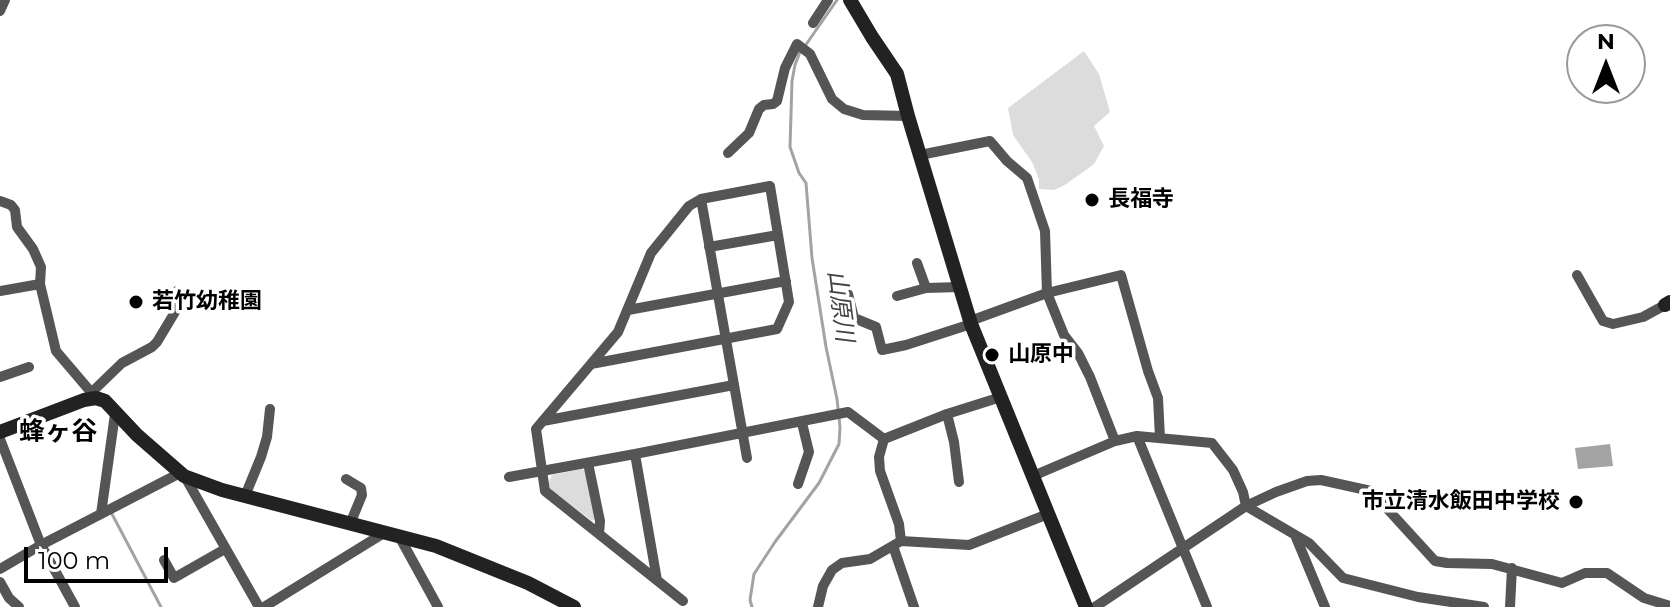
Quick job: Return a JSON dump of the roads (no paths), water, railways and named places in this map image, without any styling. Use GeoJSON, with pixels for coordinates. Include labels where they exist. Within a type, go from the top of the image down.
{"type":"FeatureCollection","features":[{"type":"Feature","properties":{"kind":"street"},"geometry":{"type":"LineString","coordinates":[[0,11],[5,0]]}},
{"type":"Feature","properties":{"kind":"street"},"geometry":{"type":"LineString","coordinates":[[813,23],[828,0]]}},
{"type":"Feature","properties":{"kind":"street"},"geometry":{"type":"LineString","coordinates":[[850,0],[897,74],[971,322],[1086,607]]}},
{"type":"Feature","properties":{"kind":"street"},"geometry":{"type":"LineString","coordinates":[[728,153],[749,133],[759,109],[777,101],[785,68],[797,44],[810,54],[832,99],[844,109],[863,115],[908,116]]}},
{"type":"Feature","properties":{"kind":"street"},"geometry":{"type":"LineString","coordinates":[[920,155],[990,141],[1027,178],[1045,231],[1047,293],[1064,335],[1078,353],[1090,377],[1115,441]]}},
{"type":"Feature","properties":{"kind":"street"},"geometry":{"type":"LineString","coordinates":[[591,364],[777,329],[789,302],[770,186],[701,199],[689,206],[651,253],[618,332],[536,429],[545,491],[683,601]]}},
{"type":"Feature","properties":{"kind":"street"},"geometry":{"type":"LineString","coordinates":[[701,199],[747,458]]}},
{"type":"Feature","properties":{"kind":"street"},"geometry":{"type":"LineString","coordinates":[[0,201],[15,210],[17,227],[33,249],[41,267],[40,284],[56,351],[94,395],[105,401],[115,414],[182,474],[261,607],[391,534]]}},
{"type":"Feature","properties":{"kind":"street"},"geometry":{"type":"LineString","coordinates":[[709,247],[778,235]]}},
{"type":"Feature","properties":{"kind":"street"},"geometry":{"type":"LineString","coordinates":[[917,263],[926,288]]}},
{"type":"Feature","properties":{"kind":"street"},"geometry":{"type":"LineString","coordinates":[[848,294],[854,318],[876,327],[882,350],[906,345],[1047,293],[1121,275],[1158,398],[1160,438]]}},
{"type":"Feature","properties":{"kind":"street"},"geometry":{"type":"LineString","coordinates":[[1577,275],[1603,321],[1613,324],[1643,317],[1668,303]]}},
{"type":"Feature","properties":{"kind":"street"},"geometry":{"type":"LineString","coordinates":[[628,310],[786,281]]}},
{"type":"Feature","properties":{"kind":"street"},"geometry":{"type":"LineString","coordinates":[[0,291],[40,284]]}},
{"type":"Feature","properties":{"kind":"street"},"geometry":{"type":"LineString","coordinates":[[897,296],[926,288],[960,287]]}},
{"type":"Feature","properties":{"kind":"street"},"geometry":{"type":"LineString","coordinates":[[0,432],[94,395],[122,363],[157,342],[175,312],[177,291]]}},
{"type":"Feature","properties":{"kind":"street"},"geometry":{"type":"LineString","coordinates":[[0,377],[29,367]]}},
{"type":"Feature","properties":{"kind":"street"},"geometry":{"type":"LineString","coordinates":[[543,421],[734,385]]}},
{"type":"Feature","properties":{"kind":"street"},"geometry":{"type":"LineString","coordinates":[[884,439],[1001,397]]}},
{"type":"Feature","properties":{"kind":"street"},"geometry":{"type":"LineString","coordinates":[[245,496],[267,437],[270,409]]}},
{"type":"Feature","properties":{"kind":"street"},"geometry":{"type":"LineString","coordinates":[[509,477],[848,412],[884,439]]}},
{"type":"Feature","properties":{"kind":"street"},"geometry":{"type":"LineString","coordinates":[[101,514],[115,414]]}},
{"type":"Feature","properties":{"kind":"street"},"geometry":{"type":"LineString","coordinates":[[947,414],[959,482]]}},
{"type":"Feature","properties":{"kind":"street"},"geometry":{"type":"LineString","coordinates":[[798,484],[809,452],[802,423]]}},
{"type":"Feature","properties":{"kind":"street"},"geometry":{"type":"LineString","coordinates":[[1137,436],[1207,607]]}},
{"type":"Feature","properties":{"kind":"street"},"geometry":{"type":"LineString","coordinates":[[1033,476],[1115,441],[1137,436],[1212,443],[1233,470],[1246,506],[1309,543],[1343,578],[1418,597],[1484,607]]}},
{"type":"Feature","properties":{"kind":"street"},"geometry":{"type":"LineString","coordinates":[[0,439],[41,545],[75,607]]}},
{"type":"Feature","properties":{"kind":"street"},"geometry":{"type":"LineString","coordinates":[[884,439],[879,457],[880,471],[899,524],[897,543],[914,607]]}},
{"type":"Feature","properties":{"kind":"street"},"geometry":{"type":"LineString","coordinates":[[635,454],[657,580]]}},
{"type":"Feature","properties":{"kind":"street"},"geometry":{"type":"LineString","coordinates":[[588,463],[600,521],[599,534]]}},
{"type":"Feature","properties":{"kind":"street"},"geometry":{"type":"LineString","coordinates":[[0,569],[182,474],[211,486],[391,534],[474,560],[574,607]]}},
{"type":"Feature","properties":{"kind":"street"},"geometry":{"type":"LineString","coordinates":[[346,479],[361,488],[362,495],[350,524]]}},
{"type":"Feature","properties":{"kind":"street"},"geometry":{"type":"LineString","coordinates":[[1095,607],[1246,506],[1307,481],[1321,480],[1371,491],[1435,561],[1492,564],[1562,583],[1585,573],[1607,573],[1644,598],[1670,606]]}},
{"type":"Feature","properties":{"kind":"street"},"geometry":{"type":"LineString","coordinates":[[818,607],[823,586],[832,570],[842,563],[870,559],[897,543],[969,545],[1048,514]]}},
{"type":"Feature","properties":{"kind":"street"},"geometry":{"type":"LineString","coordinates":[[391,534],[438,607]]}},
{"type":"Feature","properties":{"kind":"street"},"geometry":{"type":"LineString","coordinates":[[1295,535],[1325,607]]}},
{"type":"Feature","properties":{"kind":"street"},"geometry":{"type":"LineString","coordinates":[[164,560],[174,578],[225,549]]}},
{"type":"Feature","properties":{"kind":"street"},"geometry":{"type":"LineString","coordinates":[[1510,607],[1512,568]]}},
{"type":"Feature","properties":{"kind":"street"},"geometry":{"type":"LineString","coordinates":[[0,582],[9,598],[19,607]]}},
{"type":"Feature","properties":{"kind":"waterway","name":"山原川"},"geometry":{"type":"LineString","coordinates":[[805,46],[837,0]]}},
{"type":"Feature","properties":{"kind":"waterway","name":"山原川"},"geometry":{"type":"LineString","coordinates":[[752,607],[750,600],[754,574],[819,483],[839,444],[837,399],[812,258],[806,183],[790,147],[792,81],[800,52]]}},
{"type":"Feature","properties":{"kind":"waterway"},"geometry":{"type":"LineString","coordinates":[[112,514],[161,607]]}},
{"type":"Feature","properties":{"kind":"place","name":"長福寺"},"geometry":{"type":"Point","coordinates":[1092,200]}},
{"type":"Feature","properties":{"kind":"place","name":"若竹幼稚園"},"geometry":{"type":"Point","coordinates":[136,302]}},
{"type":"Feature","properties":{"kind":"place","name":"山原中"},"geometry":{"type":"Point","coordinates":[992,355]}},
{"type":"Feature","properties":{"kind":"place","name":"市立清水飯田中学校"},"geometry":{"type":"Point","coordinates":[1576,502]}},
{"type":"Feature","properties":{"kind":"district","name":"蜂ヶ谷"},"geometry":{"type":"Point","coordinates":[58,432]}}]}
